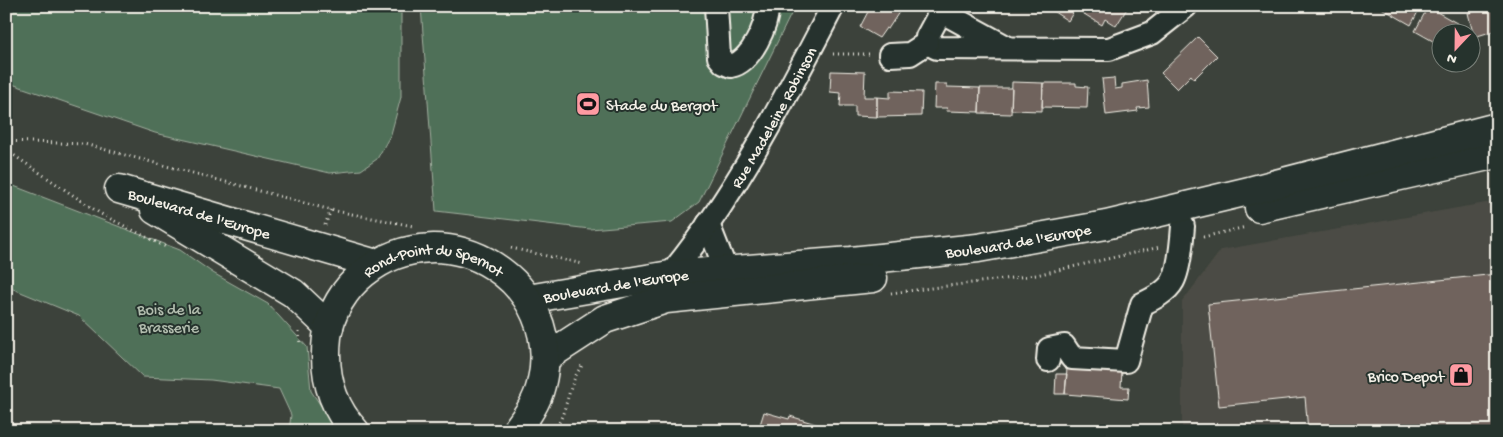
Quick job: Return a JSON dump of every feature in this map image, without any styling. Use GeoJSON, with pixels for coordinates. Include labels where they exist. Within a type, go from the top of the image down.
{"type":"FeatureCollection","features":[{"type":"Feature","properties":{"kind":"main road","name":"Boulevard de l'Europe"},"geometry":{"type":"LineString","coordinates":[[528,299],[670,275],[851,261],[978,248],[1106,225],[1248,191],[1497,127]]}},
{"type":"Feature","properties":{"kind":"main road","name":"Boulevard de l'Europe"},"geometry":{"type":"LineString","coordinates":[[545,358],[605,319],[666,299],[993,265],[1183,226],[1346,187],[1497,154]]}},
{"type":"Feature","properties":{"kind":"main road","name":"Boulevard de l'Europe"},"geometry":{"type":"LineString","coordinates":[[329,326],[293,293],[119,189],[376,264]]}},
{"type":"Feature","properties":{"kind":"main road","name":"Rond-Point du Spernot"},"geometry":{"type":"LineString","coordinates":[[355,431],[344,419],[330,390],[324,358],[329,326],[339,302],[355,280],[376,264],[408,250],[442,247],[476,255],[506,273],[528,299],[541,327],[545,358],[541,385],[528,424]]}},
{"type":"Feature","properties":{"kind":"street"},"geometry":{"type":"LineString","coordinates":[[716,6],[719,57],[724,63],[731,66],[745,58],[763,30],[767,20],[766,6]]}},
{"type":"Feature","properties":{"kind":"street","name":"Rue Madeleine Robinson"},"geometry":{"type":"LineString","coordinates":[[670,275],[708,224],[751,155],[832,6]]}},
{"type":"Feature","properties":{"kind":"street"},"geometry":{"type":"LineString","coordinates":[[927,42],[937,48],[1109,49],[1152,33],[1186,6]]}},
{"type":"Feature","properties":{"kind":"street"},"geometry":{"type":"LineString","coordinates":[[927,42],[927,36],[940,13],[944,12],[1008,48]]}},
{"type":"Feature","properties":{"kind":"street"},"geometry":{"type":"LineString","coordinates":[[890,55],[910,54],[927,42]]}},
{"type":"Feature","properties":{"kind":"street"},"geometry":{"type":"LineString","coordinates":[[708,224],[726,270]]}},
{"type":"Feature","properties":{"kind":"street"},"geometry":{"type":"LineString","coordinates":[[1048,360],[1049,349],[1064,346],[1072,358],[1126,361],[1142,304],[1160,295],[1173,280],[1182,242],[1183,226]]}},
{"type":"Feature","properties":{"kind":"path"},"geometry":{"type":"LineString","coordinates":[[813,44],[832,54],[890,55]]}},
{"type":"Feature","properties":{"kind":"path"},"geometry":{"type":"LineString","coordinates":[[6,141],[84,144],[331,210],[414,226]]}},
{"type":"Feature","properties":{"kind":"path"},"geometry":{"type":"LineString","coordinates":[[6,150],[101,214],[171,250]]}},
{"type":"Feature","properties":{"kind":"path"},"geometry":{"type":"LineString","coordinates":[[506,247],[587,264]]}},
{"type":"Feature","properties":{"kind":"path"},"geometry":{"type":"LineString","coordinates":[[296,325],[301,354]]}},
{"type":"Feature","properties":{"kind":"path"},"geometry":{"type":"LineString","coordinates":[[554,431],[561,421]]}},
{"type":"Feature","properties":{"kind":"shaded area"},"geometry":{"type":"Polygon","coordinates":[[[1497,201],[1497,431],[1182,431],[1182,302],[1221,250],[1497,201]]]}},
{"type":"Feature","properties":{"kind":"green space"},"geometry":{"type":"Polygon","coordinates":[[[6,6],[401,6],[401,97],[391,134],[377,159],[361,170],[330,173],[155,133],[6,82],[6,6]]]}},
{"type":"Feature","properties":{"kind":"green space","name":"Stade du Bergot"},"geometry":{"type":"Polygon","coordinates":[[[421,6],[795,6],[699,202],[672,222],[590,229],[436,211],[421,6]]]}},
{"type":"Feature","properties":{"kind":"green space","name":"Bois de la Brasserie"},"geometry":{"type":"Polygon","coordinates":[[[6,183],[180,250],[213,273],[268,304],[307,347],[311,391],[338,431],[289,431],[291,415],[279,389],[211,380],[143,377],[79,316],[6,286],[6,183]]]}},
{"type":"Feature","properties":{"kind":"building"},"geometry":{"type":"Polygon","coordinates":[[[871,6],[903,6],[888,29],[886,28],[879,38],[860,27],[871,6]]]}},
{"type":"Feature","properties":{"kind":"building"},"geometry":{"type":"Polygon","coordinates":[[[1045,6],[1077,6],[1068,21],[1045,6]]]}},
{"type":"Feature","properties":{"kind":"building"},"geometry":{"type":"Polygon","coordinates":[[[1077,6],[1128,7],[1116,26],[1105,19],[1102,25],[1076,9],[1077,6]]]}},
{"type":"Feature","properties":{"kind":"building"},"geometry":{"type":"Polygon","coordinates":[[[1378,6],[1421,6],[1411,25],[1378,6]]]}},
{"type":"Feature","properties":{"kind":"building"},"geometry":{"type":"Polygon","coordinates":[[[1428,7],[1455,22],[1430,22],[1430,39],[1415,31],[1428,7]]]}},
{"type":"Feature","properties":{"kind":"building"},"geometry":{"type":"Polygon","coordinates":[[[1497,7],[1497,30],[1480,35],[1480,22],[1470,22],[1468,13],[1497,7]]]}},
{"type":"Feature","properties":{"kind":"building"},"geometry":{"type":"Polygon","coordinates":[[[1198,37],[1217,56],[1194,79],[1191,75],[1177,89],[1161,73],[1198,37]]]}},
{"type":"Feature","properties":{"kind":"building"},"geometry":{"type":"Polygon","coordinates":[[[831,71],[865,72],[864,97],[877,97],[877,117],[855,116],[855,106],[840,106],[841,93],[830,92],[831,71]]]}},
{"type":"Feature","properties":{"kind":"building"},"geometry":{"type":"Polygon","coordinates":[[[1114,78],[1115,89],[1122,88],[1122,84],[1147,80],[1149,107],[1137,108],[1138,111],[1106,115],[1102,79],[1114,78]]]}},
{"type":"Feature","properties":{"kind":"building"},"geometry":{"type":"Polygon","coordinates":[[[1012,82],[1043,83],[1042,111],[1011,110],[1012,82]]]}},
{"type":"Feature","properties":{"kind":"building"},"geometry":{"type":"Polygon","coordinates":[[[1043,83],[1076,83],[1076,86],[1088,87],[1087,108],[1042,107],[1043,83]]]}},
{"type":"Feature","properties":{"kind":"building"},"geometry":{"type":"Polygon","coordinates":[[[935,84],[947,84],[947,87],[980,88],[979,112],[946,111],[947,108],[934,108],[935,84]]]}},
{"type":"Feature","properties":{"kind":"building"},"geometry":{"type":"Polygon","coordinates":[[[980,88],[1012,88],[1011,114],[979,113],[980,88]]]}},
{"type":"Feature","properties":{"kind":"building"},"geometry":{"type":"Polygon","coordinates":[[[890,91],[922,92],[921,116],[877,117],[877,97],[890,98],[890,91]]]}},
{"type":"Feature","properties":{"kind":"building"},"geometry":{"type":"Polygon","coordinates":[[[1497,274],[1497,383],[1494,383],[1497,431],[1308,431],[1305,397],[1219,406],[1208,304],[1497,274]]]}},
{"type":"Feature","properties":{"kind":"building"},"geometry":{"type":"Polygon","coordinates":[[[1067,368],[1122,370],[1121,387],[1129,387],[1128,399],[1065,394],[1067,368]]]}},
{"type":"Feature","properties":{"kind":"building"},"geometry":{"type":"Polygon","coordinates":[[[1056,374],[1067,374],[1065,394],[1055,394],[1056,374]]]}},
{"type":"Feature","properties":{"kind":"building"},"geometry":{"type":"Polygon","coordinates":[[[764,412],[789,419],[790,416],[819,425],[817,431],[758,431],[764,412]]]}},
{"type":"Feature","properties":{"kind":"place","name":"Stade du Bergot"},"geometry":{"type":"Point","coordinates":[588,104]}},
{"type":"Feature","properties":{"kind":"place","name":"Brico Depot"},"geometry":{"type":"Point","coordinates":[1461,375]}}]}
